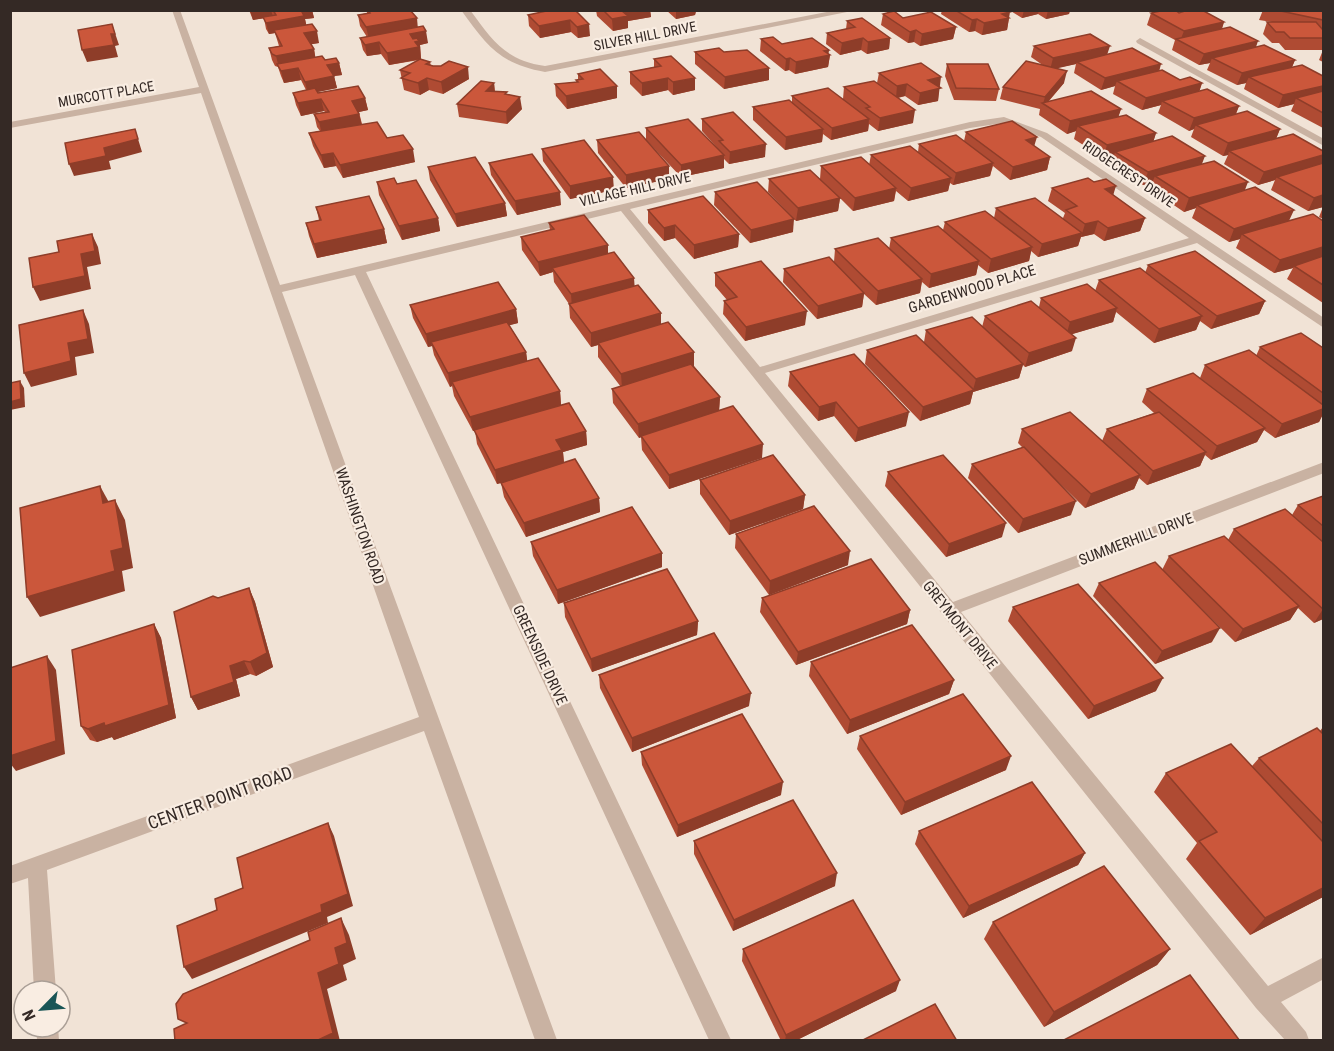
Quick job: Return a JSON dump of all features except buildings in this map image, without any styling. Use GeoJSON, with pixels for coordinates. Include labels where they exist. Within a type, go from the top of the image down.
{"type":"FeatureCollection","features":[{"type":"Feature","properties":{"kind":"street","name":"WASHINGTON ROAD"},"geometry":{"type":"LineString","coordinates":[[176,10],[429,721],[546,1041]]}},
{"type":"Feature","properties":{"kind":"street","name":"SILVER HILL DRIVE"},"geometry":{"type":"LineString","coordinates":[[465,10],[505,58],[522,66],[545,69],[853,10]]}},
{"type":"Feature","properties":{"kind":"street"},"geometry":{"type":"LineString","coordinates":[[1140,41],[1323,143]]}},
{"type":"Feature","properties":{"kind":"street","name":"MURCOTT PLACE"},"geometry":{"type":"LineString","coordinates":[[10,125],[205,89]]}},
{"type":"Feature","properties":{"kind":"street","name":"RIDGECREST DRIVE"},"geometry":{"type":"LineString","coordinates":[[895,142],[970,125],[1004,120],[1044,135],[1323,324]]}},
{"type":"Feature","properties":{"kind":"street","name":"VILLAGE HILL DRIVE"},"geometry":{"type":"LineString","coordinates":[[276,290],[895,142]]}},
{"type":"Feature","properties":{"kind":"street","name":"GREYMONT DRIVE"},"geometry":{"type":"LineString","coordinates":[[623,207],[1298,1041]]}},
{"type":"Feature","properties":{"kind":"street","name":"GARDENWOOD PLACE"},"geometry":{"type":"LineString","coordinates":[[756,372],[1198,239]]}},
{"type":"Feature","properties":{"kind":"street","name":"GREENSIDE DRIVE"},"geometry":{"type":"LineString","coordinates":[[359,270],[720,1041]]}},
{"type":"Feature","properties":{"kind":"street","name":"SUMMERHILL DRIVE"},"geometry":{"type":"LineString","coordinates":[[948,610],[1323,467]]}},
{"type":"Feature","properties":{"kind":"street","name":"CENTER POINT ROAD"},"geometry":{"type":"LineString","coordinates":[[10,875],[429,721]]}},
{"type":"Feature","properties":{"kind":"street"},"geometry":{"type":"LineString","coordinates":[[37,866],[44,979]]}},
{"type":"Feature","properties":{"kind":"street"},"geometry":{"type":"LineString","coordinates":[[1264,1000],[1323,967]]}}]}
